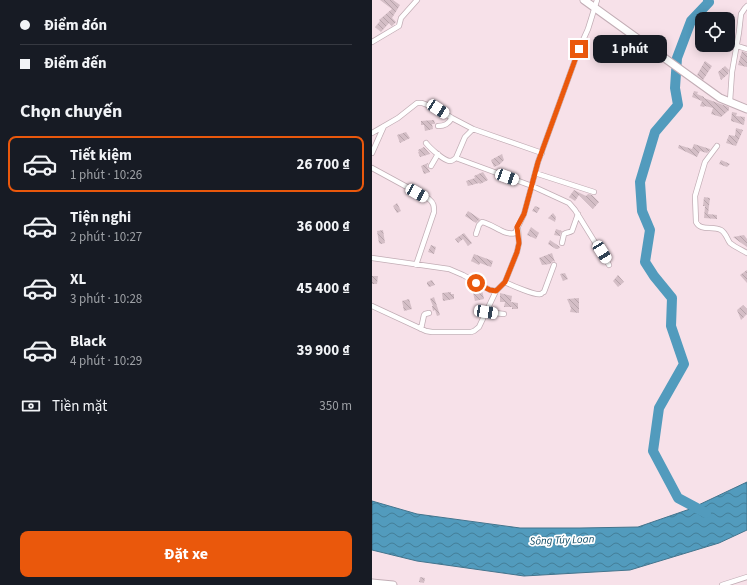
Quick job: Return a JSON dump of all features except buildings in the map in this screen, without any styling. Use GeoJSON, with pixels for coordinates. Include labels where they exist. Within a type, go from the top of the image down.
{"type":"FeatureCollection","features":[{"type":"Feature","properties":{"kind":"street"},"geometry":{"type":"LineString","coordinates":[[372,42],[399,26],[402,18],[417,0]]}},
{"type":"Feature","properties":{"kind":"street"},"geometry":{"type":"LineString","coordinates":[[584,0],[595,4],[660,55],[720,98],[747,109]]}},
{"type":"Feature","properties":{"kind":"street"},"geometry":{"type":"LineString","coordinates":[[476,234],[479,225],[482,222],[492,225],[509,234],[515,233],[524,214],[535,173],[579,49],[588,28],[595,4]]}},
{"type":"Feature","properties":{"kind":"street"},"geometry":{"type":"LineString","coordinates":[[730,102],[732,72],[741,14],[747,6]]}},
{"type":"Feature","properties":{"kind":"street"},"geometry":{"type":"LineString","coordinates":[[737,46],[747,49]]}},
{"type":"Feature","properties":{"kind":"street"},"geometry":{"type":"LineString","coordinates":[[372,133],[398,118],[417,103],[422,103],[438,109],[452,118],[473,128],[542,153]]}},
{"type":"Feature","properties":{"kind":"street"},"geometry":{"type":"LineString","coordinates":[[438,126],[444,126],[449,123],[452,118]]}},
{"type":"Feature","properties":{"kind":"street"},"geometry":{"type":"LineString","coordinates":[[372,152],[384,126]]}},
{"type":"Feature","properties":{"kind":"street"},"geometry":{"type":"LineString","coordinates":[[426,143],[438,154],[450,161],[456,158],[465,137],[473,128]]}},
{"type":"Feature","properties":{"kind":"street"},"geometry":{"type":"LineString","coordinates":[[717,146],[705,162],[695,196],[696,222],[700,227],[717,228],[722,230],[730,242],[747,253]]}},
{"type":"Feature","properties":{"kind":"street"},"geometry":{"type":"LineString","coordinates":[[431,166],[438,154]]}},
{"type":"Feature","properties":{"kind":"street"},"geometry":{"type":"LineString","coordinates":[[456,158],[532,186],[569,202],[609,265]]}},
{"type":"Feature","properties":{"kind":"street"},"geometry":{"type":"LineString","coordinates":[[372,168],[429,199],[433,203],[434,212],[416,265]]}},
{"type":"Feature","properties":{"kind":"street"},"geometry":{"type":"LineString","coordinates":[[535,173],[594,192]]}},
{"type":"Feature","properties":{"kind":"street"},"geometry":{"type":"LineString","coordinates":[[562,244],[564,234],[572,231],[578,214]]}},
{"type":"Feature","properties":{"kind":"street"},"geometry":{"type":"LineString","coordinates":[[372,306],[421,329],[432,332],[474,331],[479,327],[496,291],[505,282],[518,247],[517,227]]}},
{"type":"Feature","properties":{"kind":"street"},"geometry":{"type":"LineString","coordinates":[[372,258],[449,269],[490,290],[496,291]]}},
{"type":"Feature","properties":{"kind":"street"},"geometry":{"type":"LineString","coordinates":[[505,282],[527,291],[542,294],[554,265]]}},
{"type":"Feature","properties":{"kind":"street"},"geometry":{"type":"LineString","coordinates":[[486,312],[504,314]]}},
{"type":"Feature","properties":{"kind":"street"},"geometry":{"type":"LineString","coordinates":[[421,329],[424,315],[429,313]]}},
{"type":"Feature","properties":{"kind":"street"},"geometry":{"type":"LineString","coordinates":[[722,585],[747,577]]}},
{"type":"Feature","properties":{"kind":"street"},"geometry":{"type":"LineString","coordinates":[[372,583],[393,585]]}},
{"type":"Feature","properties":{"kind":"water","name":"Sông Túy Loan"},"geometry":{"type":"Polygon","coordinates":[[[747,482],[747,530],[719,543],[630,570],[524,576],[417,561],[372,550],[372,501],[417,514],[520,528],[638,527],[690,509],[747,482]]]}},
{"type":"Feature","properties":{"kind":"waterway"},"geometry":{"type":"LineString","coordinates":[[706,513],[678,498],[653,451],[659,408],[684,364],[671,326],[672,298],[654,276],[645,262],[650,230],[642,211],[640,182],[655,132],[678,105],[675,88],[677,58],[691,21],[709,2],[708,0]]}},
{"type":"Feature","properties":{"kind":"route"},"geometry":{"type":"LineString","coordinates":[[476,283],[490,290],[496,291],[505,282],[519,243],[517,227],[524,214],[538,162],[579,49]]}}]}
